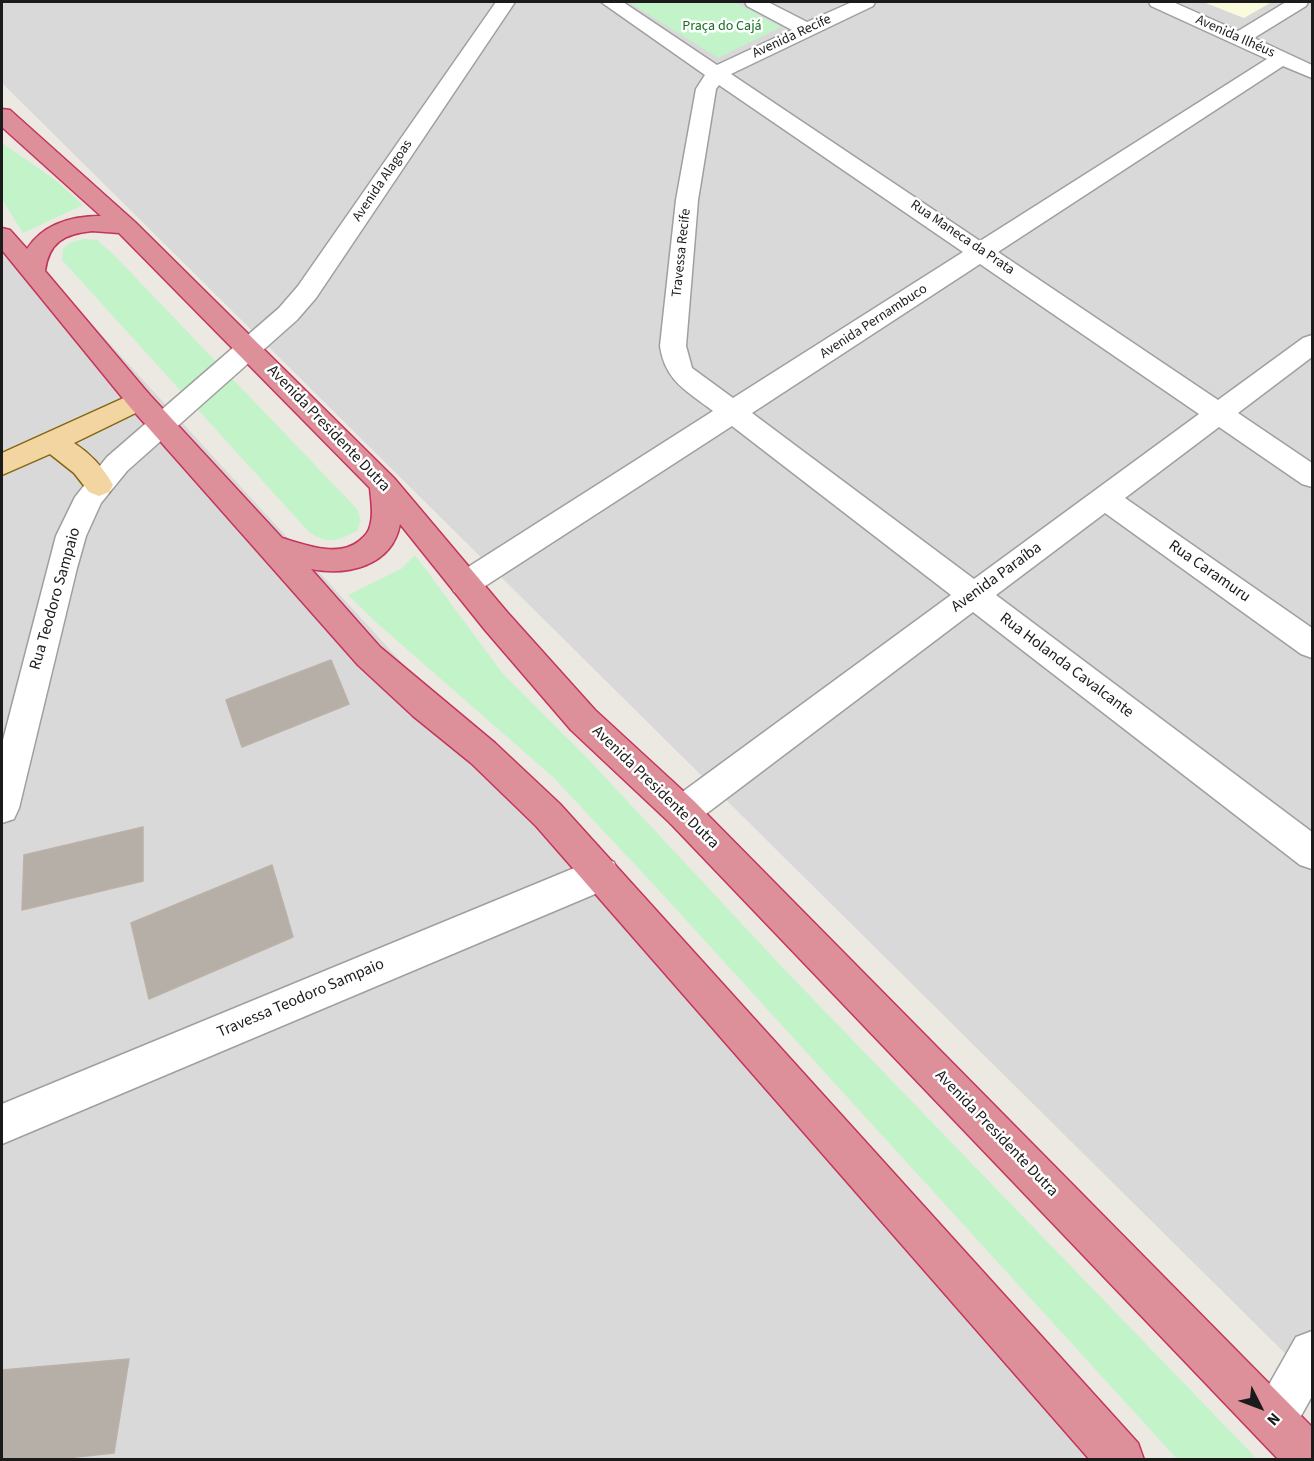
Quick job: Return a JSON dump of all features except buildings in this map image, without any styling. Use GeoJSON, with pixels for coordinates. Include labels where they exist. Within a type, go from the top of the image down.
{"type":"FeatureCollection","features":[{"type":"Feature","properties":{"kind":"highway","name":"Avenida Presidente Dutra"},"geometry":{"type":"LineString","coordinates":[[2,115],[15,129],[128,227],[384,485],[465,584],[584,720],[682,812],[1312,1460]]}},
{"type":"Feature","properties":{"kind":"highway"},"geometry":{"type":"LineString","coordinates":[[33,271],[38,248],[63,230],[79,224],[97,223],[128,227]]}},
{"type":"Feature","properties":{"kind":"highway"},"geometry":{"type":"LineString","coordinates":[[2,236],[139,400],[369,656],[483,753],[548,815],[1121,1460]]}},
{"type":"Feature","properties":{"kind":"highway"},"geometry":{"type":"LineString","coordinates":[[272,546],[321,560],[347,560],[369,550],[384,533],[386,517],[384,485]]}},
{"type":"Feature","properties":{"kind":"main road"},"geometry":{"type":"LineString","coordinates":[[2,465],[139,400]]}},
{"type":"Feature","properties":{"kind":"main road"},"geometry":{"type":"LineString","coordinates":[[51,442],[81,461],[99,485]]}},
{"type":"Feature","properties":{"kind":"street","name":"Avenida Alagoas"},"geometry":{"type":"LineString","coordinates":[[248,349],[288,314],[307,292],[505,2]]}},
{"type":"Feature","properties":{"kind":"street","name":"Rua Maneca da Prata"},"geometry":{"type":"LineString","coordinates":[[611,2],[718,72],[1312,477]]}},
{"type":"Feature","properties":{"kind":"street"},"geometry":{"type":"LineString","coordinates":[[754,2],[807,30]]}},
{"type":"Feature","properties":{"kind":"street","name":"Avenida Recife"},"geometry":{"type":"LineString","coordinates":[[718,72],[866,2]]}},
{"type":"Feature","properties":{"kind":"street","name":"Avenida Ilhéus"},"geometry":{"type":"LineString","coordinates":[[1158,2],[1312,72]]}},
{"type":"Feature","properties":{"kind":"street"},"geometry":{"type":"LineString","coordinates":[[1238,39],[1299,2]]}},
{"type":"Feature","properties":{"kind":"street","name":"Avenida Pernambuco"},"geometry":{"type":"LineString","coordinates":[[465,584],[1282,58]]}},
{"type":"Feature","properties":{"kind":"street","name":"Travessa Recife"},"geometry":{"type":"LineString","coordinates":[[718,72],[706,89],[689,189],[673,345],[675,360],[681,373],[733,412]]}},
{"type":"Feature","properties":{"kind":"street","name":"Avenida Paraíba"},"geometry":{"type":"LineString","coordinates":[[682,812],[1312,346]]}},
{"type":"Feature","properties":{"kind":"street","name":"Rua Teodoro Sampaio"},"geometry":{"type":"LineString","coordinates":[[2,808],[71,536],[89,497],[117,464],[248,349]]}},
{"type":"Feature","properties":{"kind":"street","name":"Rua Holanda Cavalcante"},"geometry":{"type":"LineString","coordinates":[[733,412],[1312,854]]}},
{"type":"Feature","properties":{"kind":"street","name":"Rua Caramuru"},"geometry":{"type":"LineString","coordinates":[[1106,499],[1312,645]]}},
{"type":"Feature","properties":{"kind":"street","name":"Travessa Teodoro Sampaio"},"geometry":{"type":"LineString","coordinates":[[2,1124],[601,874]]}},
{"type":"Feature","properties":{"kind":"street"},"geometry":{"type":"LineString","coordinates":[[1274,1420],[1312,1353]]}},
{"type":"Feature","properties":{"kind":"shaded area"},"geometry":{"type":"Polygon","coordinates":[[[2,2],[1312,2],[1312,1380],[2,83],[2,2]]]}},
{"type":"Feature","properties":{"kind":"shaded area"},"geometry":{"type":"Polygon","coordinates":[[[1203,2],[1272,2],[1244,18],[1203,2]]]}},
{"type":"Feature","properties":{"kind":"shaded area"},"geometry":{"type":"Polygon","coordinates":[[[2,226],[1131,1459],[2,1459],[2,226]]]}},
{"type":"Feature","properties":{"kind":"green space","name":"Praça do Cajá"},"geometry":{"type":"Polygon","coordinates":[[[629,2],[735,2],[781,27],[718,58],[629,2]]]}},
{"type":"Feature","properties":{"kind":"green space"},"geometry":{"type":"Polygon","coordinates":[[[2,143],[58,182],[83,205],[23,233],[2,199],[2,143]]]}},
{"type":"Feature","properties":{"kind":"green space"},"geometry":{"type":"Polygon","coordinates":[[[84,239],[97,240],[114,255],[357,509],[361,520],[357,531],[333,540],[322,539],[309,532],[62,260],[63,249],[70,243],[84,239]]]}},
{"type":"Feature","properties":{"kind":"green space"},"geometry":{"type":"Polygon","coordinates":[[[415,555],[503,674],[588,759],[783,968],[1257,1459],[1177,1459],[553,777],[348,595],[401,569],[415,555]]]}}]}
